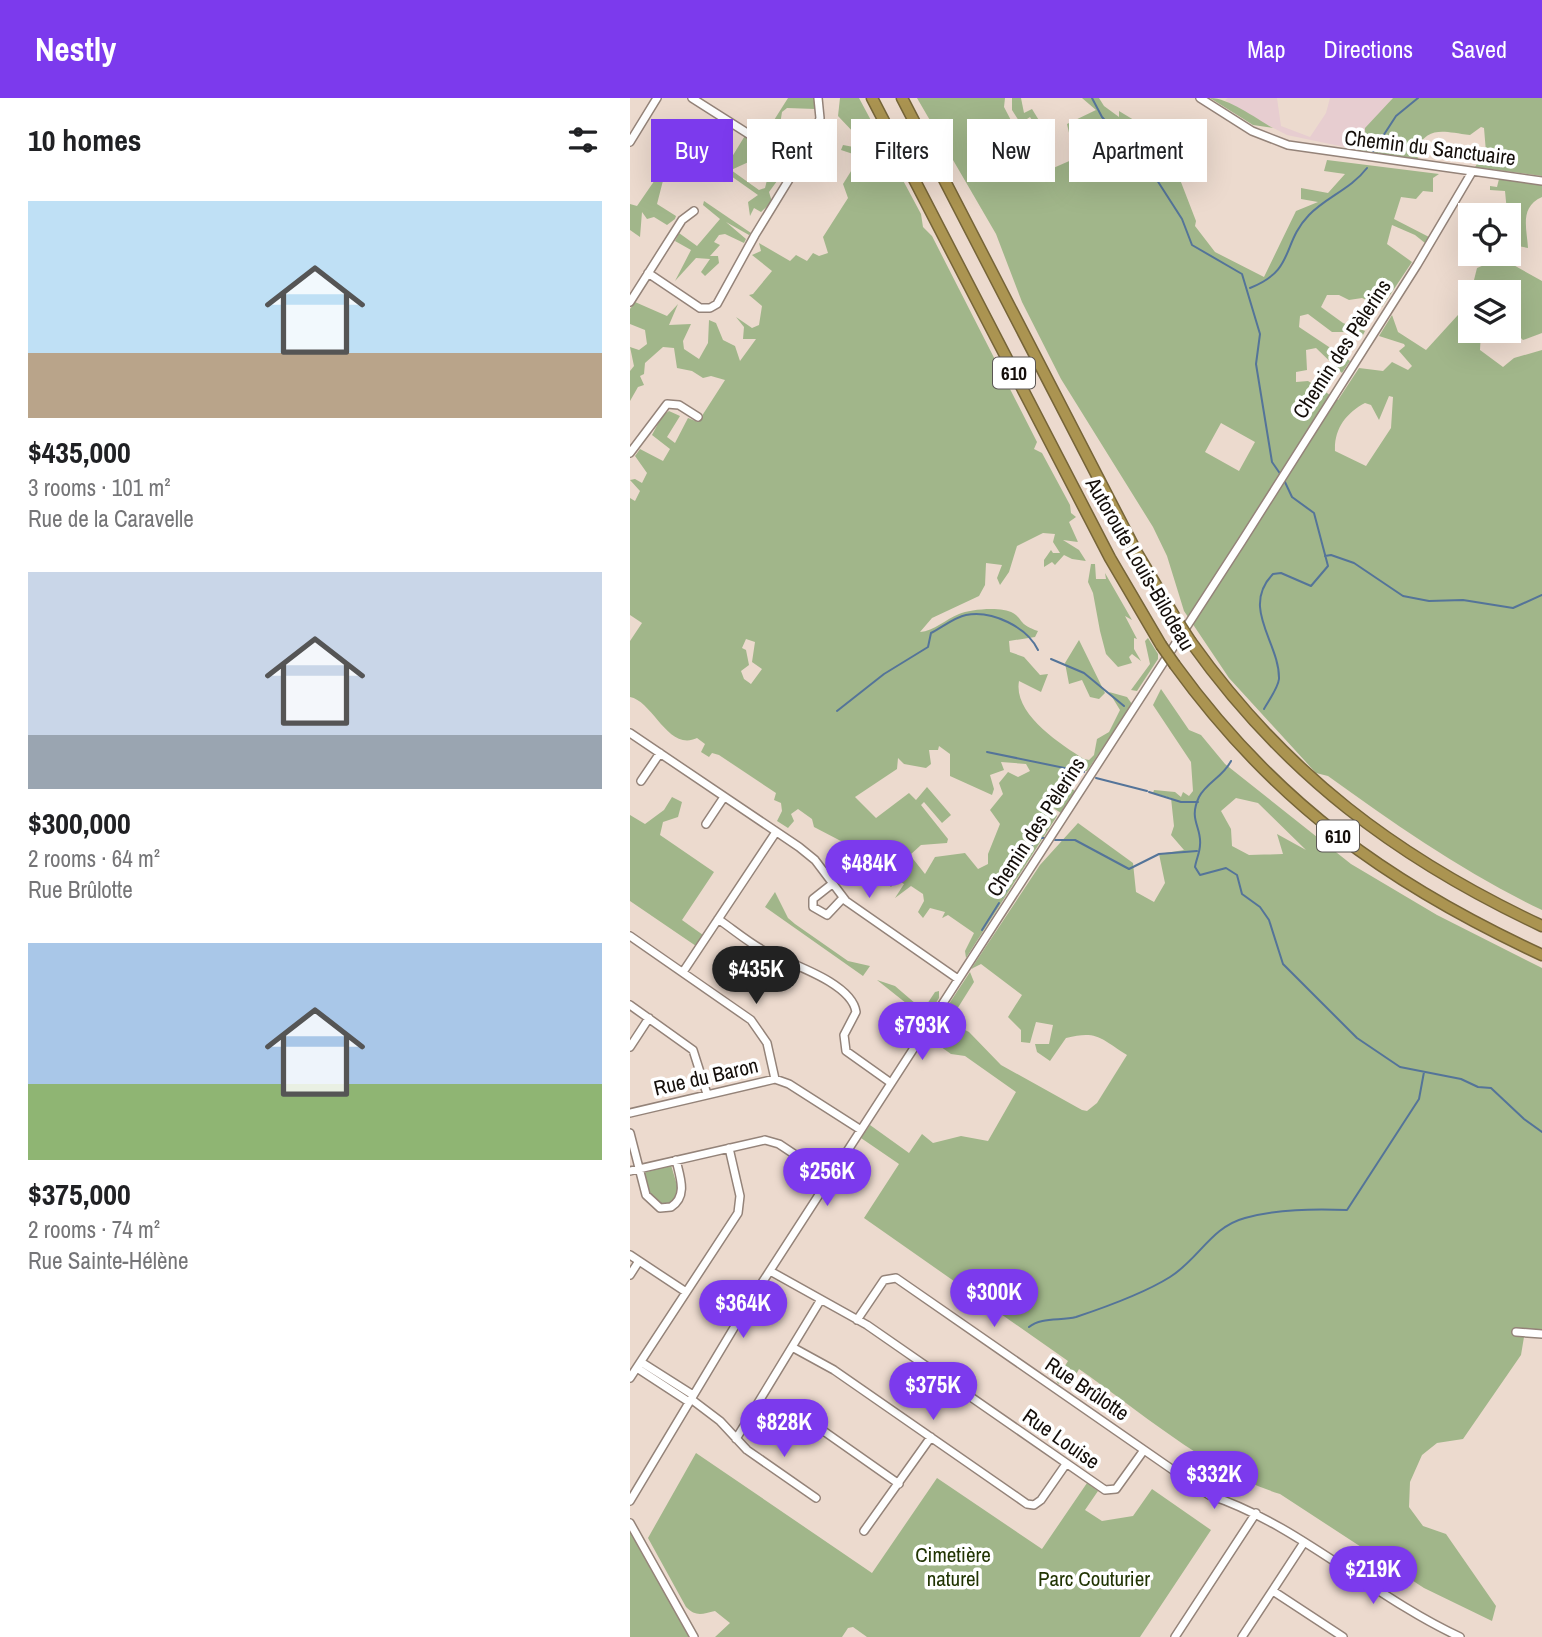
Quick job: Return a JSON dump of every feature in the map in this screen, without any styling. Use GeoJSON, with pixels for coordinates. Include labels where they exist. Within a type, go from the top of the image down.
{"type":"FeatureCollection","features":[{"type":"Feature","properties":{"kind":"highway","name":"Autoroute Louis-Bilodeau"},"geometry":{"type":"LineString","coordinates":[[872,98],[1119,574],[1175,665],[1255,761],[1339,837],[1433,900],[1542,955]]}},
{"type":"Feature","properties":{"kind":"highway","name":"Autoroute Louis-Bilodeau"},"geometry":{"type":"LineString","coordinates":[[902,98],[1137,553],[1191,642],[1265,734],[1347,810],[1434,871],[1542,926]]}},
{"type":"Feature","properties":{"kind":"street"},"geometry":{"type":"LineString","coordinates":[[630,142],[657,98]]}},
{"type":"Feature","properties":{"kind":"street"},"geometry":{"type":"LineString","coordinates":[[692,98],[747,133]]}},
{"type":"Feature","properties":{"kind":"street"},"geometry":{"type":"LineString","coordinates":[[817,119],[818,98]]}},
{"type":"Feature","properties":{"kind":"street","name":"Chemin du Sanctuaire"},"geometry":{"type":"LineString","coordinates":[[1200,98],[1252,131],[1288,145],[1542,181]]}},
{"type":"Feature","properties":{"kind":"street","name":"Chemin des Pèlerins"},"geometry":{"type":"LineString","coordinates":[[630,1501],[770,1271],[1417,265],[1472,172]]}},
{"type":"Feature","properties":{"kind":"street"},"geometry":{"type":"LineString","coordinates":[[648,273],[700,308],[713,307],[732,280],[752,240],[789,182]]}},
{"type":"Feature","properties":{"kind":"street"},"geometry":{"type":"LineString","coordinates":[[630,302],[682,220],[694,211]]}},
{"type":"Feature","properties":{"kind":"street"},"geometry":{"type":"LineString","coordinates":[[630,453],[667,404],[679,405],[698,417]]}},
{"type":"Feature","properties":{"kind":"street"},"geometry":{"type":"LineString","coordinates":[[630,733],[815,860],[843,898],[958,979]]}},
{"type":"Feature","properties":{"kind":"street"},"geometry":{"type":"LineString","coordinates":[[641,780],[660,753]]}},
{"type":"Feature","properties":{"kind":"street"},"geometry":{"type":"LineString","coordinates":[[706,824],[724,797]]}},
{"type":"Feature","properties":{"kind":"street"},"geometry":{"type":"LineString","coordinates":[[682,972],[776,832]]}},
{"type":"Feature","properties":{"kind":"street"},"geometry":{"type":"LineString","coordinates":[[832,884],[813,899],[813,907],[827,915],[843,898]]}},
{"type":"Feature","properties":{"kind":"street"},"geometry":{"type":"LineString","coordinates":[[718,919],[764,950],[810,970],[849,997],[856,1012],[844,1035],[846,1051],[891,1083]]}},
{"type":"Feature","properties":{"kind":"street"},"geometry":{"type":"LineString","coordinates":[[630,936],[758,1027],[766,1043],[775,1079]]}},
{"type":"Feature","properties":{"kind":"street"},"geometry":{"type":"LineString","coordinates":[[630,1005],[693,1050],[707,1094]]}},
{"type":"Feature","properties":{"kind":"street"},"geometry":{"type":"LineString","coordinates":[[630,1047],[649,1018]]}},
{"type":"Feature","properties":{"kind":"street","name":"Rue du Baron"},"geometry":{"type":"LineString","coordinates":[[630,1113],[775,1079],[789,1084],[861,1130]]}},
{"type":"Feature","properties":{"kind":"street"},"geometry":{"type":"LineString","coordinates":[[630,1133],[649,1200],[660,1208],[671,1208],[682,1193],[676,1160]]}},
{"type":"Feature","properties":{"kind":"street"},"geometry":{"type":"LineString","coordinates":[[630,1171],[765,1139],[774,1141],[830,1178]]}},
{"type":"Feature","properties":{"kind":"street"},"geometry":{"type":"LineString","coordinates":[[630,1378],[739,1209],[740,1196],[729,1148]]}},
{"type":"Feature","properties":{"kind":"street"},"geometry":{"type":"LineString","coordinates":[[630,1255],[686,1292]]}},
{"type":"Feature","properties":{"kind":"street"},"geometry":{"type":"LineString","coordinates":[[630,1275],[639,1261]]}},
{"type":"Feature","properties":{"kind":"street","name":"Rue Louise"},"geometry":{"type":"LineString","coordinates":[[770,1271],[857,1320],[1111,1492],[1144,1450]]}},
{"type":"Feature","properties":{"kind":"street","name":"Rue Brûlotte"},"geometry":{"type":"LineString","coordinates":[[857,1320],[884,1280],[896,1278],[1209,1495],[1256,1513],[1406,1610],[1460,1637]]}},
{"type":"Feature","properties":{"kind":"street"},"geometry":{"type":"LineString","coordinates":[[736,1439],[820,1301]]}},
{"type":"Feature","properties":{"kind":"street"},"geometry":{"type":"LineString","coordinates":[[1516,1332],[1542,1334]]}},
{"type":"Feature","properties":{"kind":"street"},"geometry":{"type":"LineString","coordinates":[[792,1347],[830,1367],[1031,1505],[1041,1500],[1066,1464]]}},
{"type":"Feature","properties":{"kind":"street"},"geometry":{"type":"LineString","coordinates":[[639,1365],[716,1417],[747,1450],[816,1498]]}},
{"type":"Feature","properties":{"kind":"street"},"geometry":{"type":"LineString","coordinates":[[815,1425],[899,1484]]}},
{"type":"Feature","properties":{"kind":"street"},"geometry":{"type":"LineString","coordinates":[[864,1531],[931,1437]]}},
{"type":"Feature","properties":{"kind":"street"},"geometry":{"type":"LineString","coordinates":[[1175,1637],[1256,1513]]}},
{"type":"Feature","properties":{"kind":"street"},"geometry":{"type":"LineString","coordinates":[[630,1523],[694,1637]]}},
{"type":"Feature","properties":{"kind":"street"},"geometry":{"type":"LineString","coordinates":[[1242,1637],[1303,1544]]}},
{"type":"Feature","properties":{"kind":"street"},"geometry":{"type":"LineString","coordinates":[[1273,1591],[1343,1637]]}},
{"type":"Feature","properties":{"kind":"shaded area"},"geometry":{"type":"Polygon","coordinates":[[[1277,98],[1281,126],[1310,137],[1326,113],[1330,98],[1393,98],[1366,128],[1365,138],[1354,149],[1287,135],[1240,111],[1225,100],[1277,98]]]}},
{"type":"Feature","properties":{"kind":"green space"},"geometry":{"type":"Polygon","coordinates":[[[788,98],[815,98],[815,109],[787,108],[782,112],[781,119],[775,119],[788,98]]]}},
{"type":"Feature","properties":{"kind":"green space"},"geometry":{"type":"Polygon","coordinates":[[[840,98],[859,98],[870,119],[851,119],[851,130],[838,116],[840,98]]]}},
{"type":"Feature","properties":{"kind":"green space"},"geometry":{"type":"Polygon","coordinates":[[[917,98],[1005,98],[1004,107],[1010,119],[967,119],[967,182],[1055,182],[1055,167],[1069,161],[1069,182],[1181,182],[1196,221],[1195,226],[1215,252],[1264,277],[1296,211],[1318,202],[1301,199],[1301,188],[1328,193],[1345,174],[1324,171],[1327,160],[1439,174],[1433,178],[1433,192],[1423,191],[1416,199],[1401,197],[1394,219],[1429,237],[1425,243],[1415,235],[1392,225],[1387,244],[1412,262],[1382,307],[1362,298],[1349,300],[1339,295],[1327,295],[1321,307],[1343,323],[1365,331],[1362,337],[1347,332],[1332,332],[1308,314],[1300,316],[1299,327],[1350,361],[1342,373],[1316,348],[1306,350],[1307,370],[1296,372],[1296,382],[1308,381],[1338,400],[1359,368],[1383,371],[1392,362],[1408,370],[1412,366],[1399,351],[1404,344],[1379,336],[1392,315],[1398,332],[1426,350],[1458,315],[1458,343],[1480,343],[1480,350],[1503,367],[1514,358],[1542,350],[1542,910],[1459,865],[1328,776],[1316,773],[1229,678],[1184,611],[1167,556],[1153,527],[1061,379],[1022,302],[996,234],[953,160],[953,119],[929,119],[917,98]],[[1389,396],[1379,420],[1371,405],[1365,403],[1352,412],[1342,422],[1335,451],[1366,466],[1391,428],[1393,397],[1389,396]],[[1221,423],[1205,452],[1239,471],[1255,442],[1221,423]]]}},
{"type":"Feature","properties":{"kind":"green space"},"geometry":{"type":"Polygon","coordinates":[[[1012,98],[1021,98],[1024,113],[1032,109],[1038,119],[1018,119],[1012,110],[1012,98]]]}},
{"type":"Feature","properties":{"kind":"green space"},"geometry":{"type":"Polygon","coordinates":[[[1082,98],[1099,98],[1104,106],[1119,117],[1119,111],[1132,119],[1077,119],[1096,110],[1082,98]]]}},
{"type":"Feature","properties":{"kind":"green space"},"geometry":{"type":"Polygon","coordinates":[[[1210,98],[1234,105],[1273,128],[1253,125],[1210,98]]]}},
{"type":"Feature","properties":{"kind":"green space"},"geometry":{"type":"Polygon","coordinates":[[[1393,98],[1542,98],[1542,176],[1475,167],[1486,152],[1484,128],[1481,127],[1470,135],[1444,132],[1431,134],[1414,151],[1419,160],[1355,152],[1365,138],[1365,128],[1393,98]]]}},
{"type":"Feature","properties":{"kind":"green space"},"geometry":{"type":"Polygon","coordinates":[[[746,134],[747,163],[733,169],[733,155],[746,134]]]}},
{"type":"Feature","properties":{"kind":"green space"},"geometry":{"type":"Polygon","coordinates":[[[843,145],[851,146],[851,153],[841,150],[843,145]]]}},
{"type":"Feature","properties":{"kind":"green space"},"geometry":{"type":"Polygon","coordinates":[[[733,171],[759,190],[765,188],[766,182],[776,182],[769,192],[772,202],[761,212],[754,208],[750,216],[748,202],[758,195],[733,177],[733,171]]]}},
{"type":"Feature","properties":{"kind":"green space"},"geometry":{"type":"Polygon","coordinates":[[[851,171],[851,182],[904,182],[921,214],[923,227],[932,236],[1037,442],[1034,449],[1042,453],[1070,505],[1071,513],[1076,517],[1069,522],[1078,542],[1063,540],[1079,550],[1086,561],[1064,555],[1055,565],[1052,562],[1044,567],[1044,560],[1051,550],[1053,553],[1060,553],[1053,542],[1055,534],[1043,533],[1017,546],[1009,572],[1000,585],[997,578],[1002,565],[986,563],[985,585],[979,596],[932,618],[920,632],[964,612],[994,609],[1013,613],[1024,624],[1038,631],[1035,637],[1009,641],[1010,652],[1024,657],[1040,675],[1048,674],[1041,692],[1019,681],[1023,705],[1040,727],[1084,759],[1089,760],[1094,755],[1097,739],[1109,732],[1120,710],[1109,692],[1127,697],[1132,704],[1087,771],[1082,771],[1069,787],[1075,791],[1061,813],[1047,804],[1057,816],[966,958],[965,951],[974,933],[948,915],[942,918],[945,912],[930,908],[923,918],[918,912],[924,901],[923,894],[911,886],[895,898],[904,884],[897,880],[891,887],[866,863],[858,860],[862,852],[814,827],[812,819],[798,809],[791,814],[794,821],[788,828],[777,821],[782,811],[781,803],[774,800],[776,793],[719,755],[712,753],[709,757],[701,752],[705,744],[697,738],[678,738],[638,700],[630,697],[630,641],[642,623],[630,615],[630,498],[635,501],[640,491],[630,480],[635,479],[642,483],[647,473],[635,456],[640,449],[663,461],[670,449],[652,435],[662,416],[669,411],[680,416],[667,437],[675,443],[688,418],[698,422],[725,380],[711,376],[703,378],[692,371],[677,368],[674,348],[663,347],[645,363],[644,374],[640,376],[644,385],[638,387],[630,401],[630,371],[634,366],[630,347],[639,350],[647,344],[645,330],[630,324],[630,309],[635,302],[667,316],[678,304],[669,325],[691,324],[683,341],[684,349],[699,359],[708,343],[709,320],[716,323],[723,340],[735,346],[740,361],[756,339],[743,339],[744,327],[736,317],[752,328],[759,325],[762,306],[749,295],[753,294],[772,271],[752,255],[761,251],[759,243],[790,261],[796,255],[807,261],[813,253],[819,256],[828,253],[823,237],[848,198],[843,184],[851,171]],[[746,639],[742,648],[746,650],[749,665],[741,671],[744,679],[751,684],[762,669],[752,662],[755,642],[746,639]],[[939,746],[938,750],[929,750],[931,764],[926,768],[904,764],[898,758],[897,769],[855,797],[876,818],[909,793],[916,800],[927,787],[951,815],[942,823],[924,802],[921,805],[948,839],[947,843],[921,845],[910,855],[925,874],[935,857],[965,853],[978,869],[988,864],[988,854],[1000,824],[990,810],[1003,794],[999,783],[1008,772],[1018,777],[1030,771],[1026,764],[1001,762],[1004,770],[990,775],[994,789],[992,795],[950,776],[950,754],[939,746]]]}},
{"type":"Feature","properties":{"kind":"green space"},"geometry":{"type":"Polygon","coordinates":[[[1499,179],[1542,184],[1542,197],[1535,201],[1527,213],[1528,248],[1521,247],[1521,203],[1506,203],[1505,191],[1490,190],[1490,186],[1497,187],[1499,179]]]}},
{"type":"Feature","properties":{"kind":"green space"},"geometry":{"type":"Polygon","coordinates":[[[654,182],[663,182],[657,204],[676,216],[667,225],[654,217],[647,219],[642,212],[640,237],[630,230],[630,204],[637,206],[654,182]]]}},
{"type":"Feature","properties":{"kind":"green space"},"geometry":{"type":"Polygon","coordinates":[[[704,201],[751,233],[749,235],[726,222],[746,239],[744,243],[725,234],[719,235],[714,242],[720,245],[710,256],[718,256],[719,263],[705,276],[701,272],[710,259],[696,258],[675,281],[691,250],[675,241],[679,233],[697,246],[720,219],[703,205],[704,201]]]}},
{"type":"Feature","properties":{"kind":"green space"},"geometry":{"type":"Polygon","coordinates":[[[1515,266],[1542,281],[1542,333],[1523,340],[1521,338],[1521,280],[1474,280],[1477,268],[1515,266]]]}},
{"type":"Feature","properties":{"kind":"green space"},"geometry":{"type":"Polygon","coordinates":[[[1091,564],[1095,564],[1096,579],[1106,579],[1105,573],[1132,620],[1125,616],[1137,639],[1134,638],[1134,649],[1141,661],[1132,654],[1129,657],[1132,663],[1118,667],[1106,654],[1093,593],[1088,582],[1091,564]]]}},
{"type":"Feature","properties":{"kind":"green space"},"geometry":{"type":"Polygon","coordinates":[[[1148,638],[1158,654],[1158,659],[1137,691],[1131,690],[1150,664],[1145,641],[1148,638]]]}},
{"type":"Feature","properties":{"kind":"green space"},"geometry":{"type":"Polygon","coordinates":[[[1079,640],[1105,693],[1099,699],[1090,697],[1082,680],[1069,684],[1065,663],[1079,640]]]}},
{"type":"Feature","properties":{"kind":"green space"},"geometry":{"type":"Polygon","coordinates":[[[1161,689],[1189,730],[1201,735],[1225,764],[1351,864],[1437,915],[1542,968],[1542,1329],[1524,1337],[1521,1355],[1463,1439],[1437,1443],[1422,1455],[1410,1482],[1409,1507],[1423,1526],[1446,1534],[1496,1606],[1492,1621],[1424,1588],[1280,1494],[1253,1484],[1201,1456],[1079,1369],[1070,1386],[1066,1379],[1058,1384],[1056,1380],[1068,1361],[864,1218],[899,1164],[861,1138],[870,1125],[909,1153],[922,1134],[933,1143],[961,1136],[988,1141],[1016,1092],[965,1056],[951,1054],[927,1037],[970,972],[974,982],[949,1022],[969,1032],[1001,1065],[1082,1110],[1087,1111],[1097,1103],[1127,1055],[1105,1040],[1085,1035],[1066,1038],[1050,1061],[1037,1052],[1035,1044],[1049,1044],[1053,1025],[1036,1022],[1030,1043],[1021,1042],[1021,1030],[1008,1017],[1022,995],[981,964],[971,969],[1040,865],[1078,823],[1133,863],[1136,892],[1154,902],[1165,883],[1159,854],[1184,850],[1171,835],[1174,826],[1171,798],[1153,793],[1154,790],[1175,792],[1181,797],[1183,792],[1189,796],[1193,791],[1191,762],[1153,705],[1161,689]],[[1236,798],[1221,811],[1231,829],[1232,846],[1249,855],[1283,854],[1277,834],[1306,850],[1258,803],[1236,798]]]}},
{"type":"Feature","properties":{"kind":"green space"},"geometry":{"type":"Polygon","coordinates":[[[672,797],[682,802],[678,817],[663,822],[660,835],[714,872],[682,920],[703,935],[696,946],[630,901],[630,815],[645,824],[664,810],[672,797]]]}},
{"type":"Feature","properties":{"kind":"green space"},"geometry":{"type":"Polygon","coordinates":[[[775,892],[788,918],[795,924],[848,961],[870,966],[863,976],[765,907],[775,892]]]}},
{"type":"Feature","properties":{"kind":"green space"},"geometry":{"type":"Polygon","coordinates":[[[877,980],[895,986],[923,1010],[935,992],[939,991],[939,998],[926,1019],[877,980]]]}},
{"type":"Feature","properties":{"kind":"green space"},"geometry":{"type":"Polygon","coordinates":[[[671,1165],[679,1192],[672,1204],[661,1205],[650,1198],[643,1173],[671,1165]]]}},
{"type":"Feature","properties":{"kind":"green space"},"geometry":{"type":"Polygon","coordinates":[[[696,1453],[872,1573],[937,1478],[1042,1549],[1087,1483],[1098,1491],[1085,1510],[1102,1521],[1133,1516],[1152,1489],[1211,1530],[1140,1637],[867,1637],[853,1627],[848,1628],[842,1637],[715,1637],[730,1623],[715,1611],[703,1614],[686,1607],[648,1538],[696,1453]]]}},
{"type":"Feature","properties":{"kind":"green space"},"geometry":{"type":"Polygon","coordinates":[[[630,1531],[689,1637],[630,1637],[630,1531]]]}},
{"type":"Feature","properties":{"kind":"waterway"},"geometry":{"type":"LineString","coordinates":[[1092,98],[1102,117],[1155,177],[1182,219],[1192,245],[1242,274],[1260,334],[1256,364],[1272,462],[1281,475]]}},
{"type":"Feature","properties":{"kind":"waterway"},"geometry":{"type":"LineString","coordinates":[[1372,153],[1396,116],[1418,98]]}},
{"type":"Feature","properties":{"kind":"waterway"},"geometry":{"type":"LineString","coordinates":[[1250,288],[1265,281],[1282,265],[1294,236],[1309,215],[1354,182],[1367,168]]}},
{"type":"Feature","properties":{"kind":"waterway"},"geometry":{"type":"LineString","coordinates":[[1264,709],[1279,679],[1278,666],[1261,613],[1260,600],[1264,587],[1273,574],[1281,573],[1311,586],[1328,566],[1314,513],[1292,497],[1284,480]]}},
{"type":"Feature","properties":{"kind":"waterway"},"geometry":{"type":"LineString","coordinates":[[1325,556],[1331,555],[1354,563],[1403,596],[1429,601],[1463,600],[1513,608],[1542,595]]}},
{"type":"Feature","properties":{"kind":"waterway"},"geometry":{"type":"LineString","coordinates":[[837,711],[884,674],[928,647],[931,633],[962,616],[987,615],[1008,622],[1026,634],[1038,650]]}},
{"type":"Feature","properties":{"kind":"waterway"},"geometry":{"type":"LineString","coordinates":[[1051,659],[1084,673],[1124,706]]}},
{"type":"Feature","properties":{"kind":"waterway"},"geometry":{"type":"LineString","coordinates":[[987,752],[1084,772]]}},
{"type":"Feature","properties":{"kind":"waterway"},"geometry":{"type":"LineString","coordinates":[[1231,761],[1202,792],[1196,805],[1195,818],[1200,845],[1195,867],[1200,875],[1226,868],[1237,875],[1242,894],[1260,907],[1269,920],[1283,964],[1357,1038],[1400,1067],[1491,1088],[1542,1132]]}},
{"type":"Feature","properties":{"kind":"waterway"},"geometry":{"type":"LineString","coordinates":[[1096,778],[1147,791]]}},
{"type":"Feature","properties":{"kind":"waterway"},"geometry":{"type":"LineString","coordinates":[[1149,792],[1181,802],[1198,802]]}},
{"type":"Feature","properties":{"kind":"waterway"},"geometry":{"type":"LineString","coordinates":[[1002,897],[1036,838],[1045,838]]}},
{"type":"Feature","properties":{"kind":"waterway"},"geometry":{"type":"LineString","coordinates":[[1055,840],[1075,840],[1129,869],[1159,854],[1197,851]]}},
{"type":"Feature","properties":{"kind":"waterway"},"geometry":{"type":"LineString","coordinates":[[982,930],[999,903]]}},
{"type":"Feature","properties":{"kind":"waterway"},"geometry":{"type":"LineString","coordinates":[[1029,1327],[1045,1320],[1076,1317],[1148,1289],[1180,1270],[1214,1236],[1233,1222],[1283,1211],[1347,1210],[1419,1099],[1424,1072]]}},
{"type":"Feature","properties":{"kind":"park label","name":"Cimetière naturel"},"geometry":{"type":"Point","coordinates":[953,1567]}},
{"type":"Feature","properties":{"kind":"park label","name":"Parc Couturier"},"geometry":{"type":"Point","coordinates":[1094,1579]}}]}
